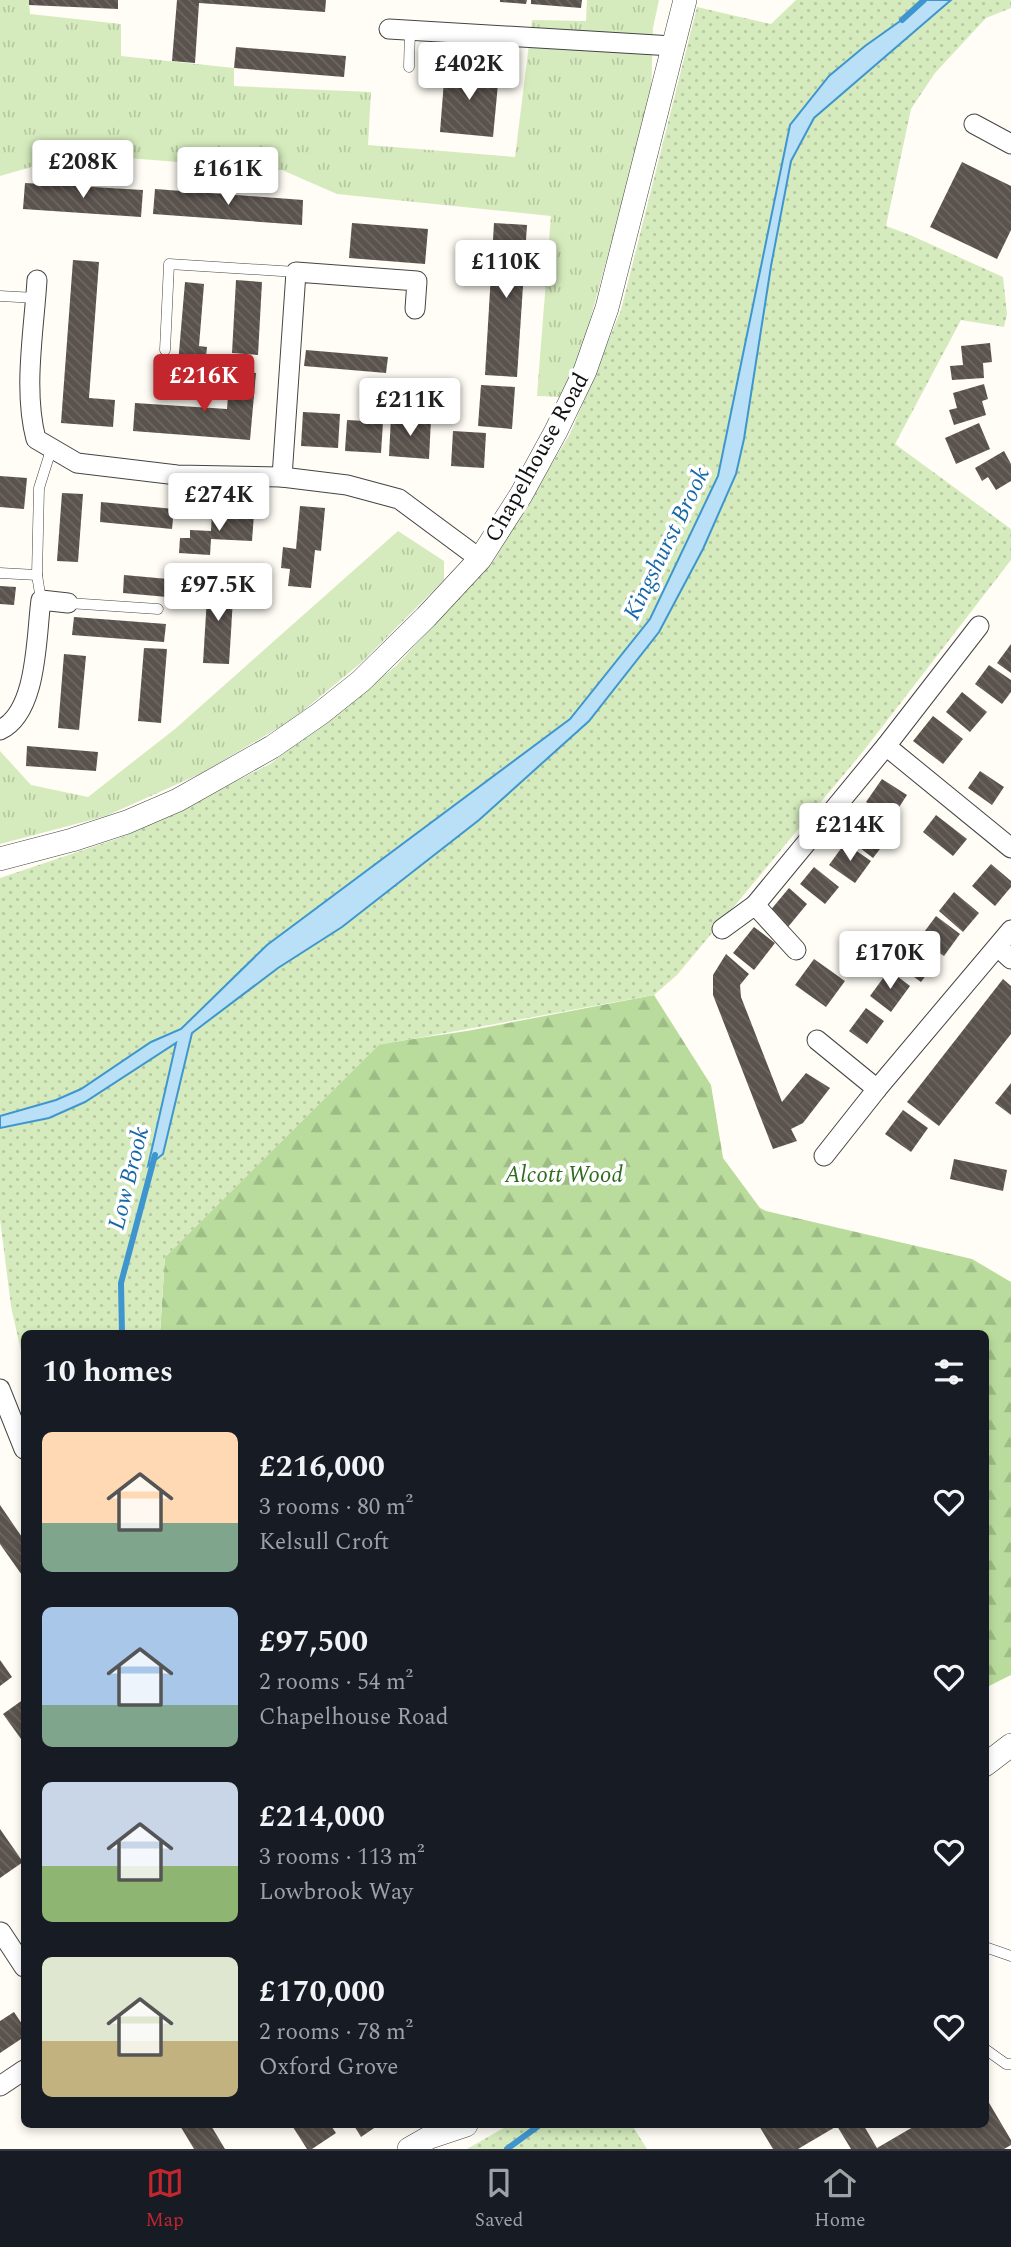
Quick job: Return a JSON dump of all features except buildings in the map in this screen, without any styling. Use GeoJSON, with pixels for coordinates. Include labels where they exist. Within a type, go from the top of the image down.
{"type":"FeatureCollection","features":[{"type":"Feature","properties":{"kind":"street","name":"Chapelhouse Road"},"geometry":{"type":"LineString","coordinates":[[0,859],[127,822],[178,800],[272,747],[361,681],[480,559],[521,495],[585,371],[607,308],[685,0]]}},
{"type":"Feature","properties":{"kind":"street"},"geometry":{"type":"LineString","coordinates":[[389,29],[673,46]]}},
{"type":"Feature","properties":{"kind":"street"},"geometry":{"type":"LineString","coordinates":[[974,124],[1011,144]]}},
{"type":"Feature","properties":{"kind":"street"},"geometry":{"type":"LineString","coordinates":[[282,477],[296,272],[417,281],[415,309]]}},
{"type":"Feature","properties":{"kind":"street"},"geometry":{"type":"LineString","coordinates":[[36,289],[30,418],[36,439],[51,450],[77,463],[89,465],[177,475],[282,477],[347,485],[399,499],[480,559]]}},
{"type":"Feature","properties":{"kind":"street"},"geometry":{"type":"LineString","coordinates":[[0,730],[20,711],[30,687],[41,600],[68,603]]}},
{"type":"Feature","properties":{"kind":"street"},"geometry":{"type":"LineString","coordinates":[[722,929],[755,905],[886,746],[979,626]]}},
{"type":"Feature","properties":{"kind":"street"},"geometry":{"type":"LineString","coordinates":[[886,746],[1011,848]]}},
{"type":"Feature","properties":{"kind":"street"},"geometry":{"type":"LineString","coordinates":[[755,905],[796,950]]}},
{"type":"Feature","properties":{"kind":"street"},"geometry":{"type":"LineString","coordinates":[[824,1156],[877,1089],[1004,953],[1011,929]]}},
{"type":"Feature","properties":{"kind":"street"},"geometry":{"type":"LineString","coordinates":[[817,1040],[877,1089]]}},
{"type":"Feature","properties":{"kind":"street"},"geometry":{"type":"LineString","coordinates":[[0,1389],[21,1442]]}},
{"type":"Feature","properties":{"kind":"street"},"geometry":{"type":"LineString","coordinates":[[989,1762],[1011,1745]]}},
{"type":"Feature","properties":{"kind":"street"},"geometry":{"type":"LineString","coordinates":[[1,1932],[21,1962]]}},
{"type":"Feature","properties":{"kind":"street"},"geometry":{"type":"LineString","coordinates":[[0,2086],[21,2072]]}},
{"type":"Feature","properties":{"kind":"street"},"geometry":{"type":"LineString","coordinates":[[409,2149],[430,2137],[457,2128]]}},
{"type":"Feature","properties":{"kind":"street"},"geometry":{"type":"LineString","coordinates":[[437,2149],[462,2128]]}},
{"type":"Feature","properties":{"kind":"lane"},"geometry":{"type":"LineString","coordinates":[[409,67],[410,30]]}},
{"type":"Feature","properties":{"kind":"lane"},"geometry":{"type":"LineString","coordinates":[[165,350],[169,264],[296,272]]}},
{"type":"Feature","properties":{"kind":"lane"},"geometry":{"type":"LineString","coordinates":[[0,296],[36,289]]}},
{"type":"Feature","properties":{"kind":"lane"},"geometry":{"type":"LineString","coordinates":[[41,600],[37,576],[39,488],[51,450]]}},
{"type":"Feature","properties":{"kind":"lane"},"geometry":{"type":"LineString","coordinates":[[0,573],[37,576]]}},
{"type":"Feature","properties":{"kind":"lane"},"geometry":{"type":"LineString","coordinates":[[68,603],[158,609]]}},
{"type":"Feature","properties":{"kind":"lane"},"geometry":{"type":"LineString","coordinates":[[989,1948],[1011,1956]]}},
{"type":"Feature","properties":{"kind":"lane"},"geometry":{"type":"LineString","coordinates":[[989,2052],[1006,2064],[1011,2064]]}},
{"type":"Feature","properties":{"kind":"green space"},"geometry":{"type":"Polygon","coordinates":[[[0,0],[29,0],[30,14],[121,24],[121,56],[234,68],[234,86],[371,92],[368,145],[515,157],[532,20],[586,21],[587,0],[659,0],[653,28],[651,98],[589,324],[564,397],[537,396],[551,216],[337,194],[282,170],[76,154],[0,176],[0,0]]]}},
{"type":"Feature","properties":{"kind":"green space"},"geometry":{"type":"Polygon","coordinates":[[[796,0],[1011,0],[1011,8],[986,18],[935,73],[911,109],[886,226],[1003,277],[1007,314],[1004,327],[961,320],[895,444],[1011,529],[1011,560],[865,749],[677,975],[654,995],[379,1045],[165,1257],[160,1330],[21,1330],[21,1351],[11,1306],[0,1219],[0,878],[125,836],[270,764],[396,666],[494,560],[571,432],[621,310],[697,7],[771,24],[796,0]]]}},
{"type":"Feature","properties":{"kind":"green space"},"geometry":{"type":"Polygon","coordinates":[[[398,531],[444,561],[444,580],[362,662],[293,719],[202,773],[106,816],[0,844],[0,751],[31,785],[88,797],[175,729],[398,531]]]}},
{"type":"Feature","properties":{"kind":"green space","name":"Alcott Wood"},"geometry":{"type":"Polygon","coordinates":[[[654,995],[711,1085],[723,1158],[760,1208],[972,1259],[1011,1282],[1011,1675],[989,1686],[989,1330],[160,1330],[165,1257],[379,1044],[467,1031],[654,995]]]}},
{"type":"Feature","properties":{"kind":"green space"},"geometry":{"type":"Polygon","coordinates":[[[504,2128],[634,2128],[647,2149],[467,2149],[504,2128]]]}},
{"type":"Feature","properties":{"kind":"water"},"geometry":{"type":"Polygon","coordinates":[[[924,0],[951,0],[814,118],[791,161],[736,474],[703,549],[659,632],[589,721],[479,820],[342,927],[278,968],[192,1033],[163,1154],[148,1166],[176,1043],[85,1102],[49,1118],[0,1128],[0,1116],[56,1100],[81,1089],[151,1042],[181,1029],[267,945],[570,719],[650,619],[718,476],[790,125],[829,76],[924,0]]]}},
{"type":"Feature","properties":{"kind":"waterway","name":"Kingshurst Brook"},"geometry":{"type":"LineString","coordinates":[[902,20],[924,0]]}},
{"type":"Feature","properties":{"kind":"waterway","name":"Low Brook"},"geometry":{"type":"LineString","coordinates":[[122,1330],[121,1283],[155,1155]]}},
{"type":"Feature","properties":{"kind":"waterway","name":"Low Brook"},"geometry":{"type":"LineString","coordinates":[[507,2149],[536,2128]]}}]}
